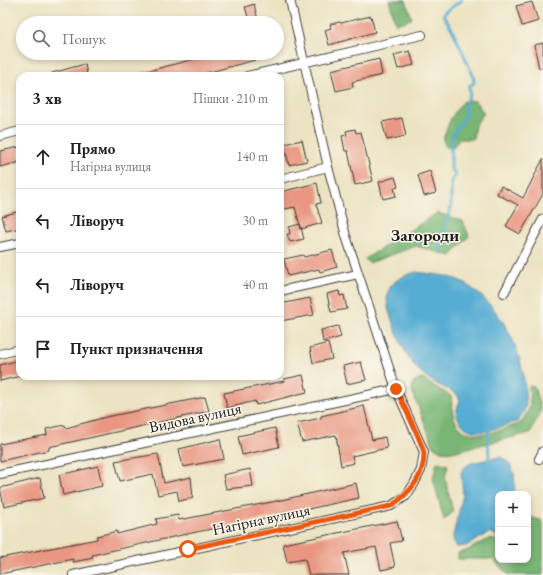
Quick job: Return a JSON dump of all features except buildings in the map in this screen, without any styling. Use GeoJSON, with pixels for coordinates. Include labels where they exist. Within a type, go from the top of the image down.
{"type":"FeatureCollection","features":[{"type":"Feature","properties":{"kind":"street"},"geometry":{"type":"LineString","coordinates":[[290,0],[328,168],[358,274],[396,389]]}},
{"type":"Feature","properties":{"kind":"street"},"geometry":{"type":"LineString","coordinates":[[264,72],[422,34]]}},
{"type":"Feature","properties":{"kind":"street"},"geometry":{"type":"LineString","coordinates":[[0,136],[16,132]]}},
{"type":"Feature","properties":{"kind":"street"},"geometry":{"type":"LineString","coordinates":[[284,178],[328,168]]}},
{"type":"Feature","properties":{"kind":"street"},"geometry":{"type":"LineString","coordinates":[[504,293],[543,219]]}},
{"type":"Feature","properties":{"kind":"street"},"geometry":{"type":"LineString","coordinates":[[0,247],[16,244]]}},
{"type":"Feature","properties":{"kind":"street"},"geometry":{"type":"LineString","coordinates":[[284,290],[358,274]]}},
{"type":"Feature","properties":{"kind":"street"},"geometry":{"type":"LineString","coordinates":[[0,354],[16,351]]}},
{"type":"Feature","properties":{"kind":"street","name":"Видова вулиця"},"geometry":{"type":"LineString","coordinates":[[0,474],[396,389]]}},
{"type":"Feature","properties":{"kind":"street","name":"Нагірна вулиця"},"geometry":{"type":"LineString","coordinates":[[73,575],[391,506],[406,496],[421,470],[424,452],[396,389]]}},
{"type":"Feature","properties":{"kind":"green space"},"geometry":{"type":"Polygon","coordinates":[[[389,0],[406,0],[412,19],[396,24],[389,0]]]}},
{"type":"Feature","properties":{"kind":"green space"},"geometry":{"type":"Polygon","coordinates":[[[464,101],[475,101],[484,113],[475,125],[473,139],[460,139],[453,147],[446,147],[443,140],[449,124],[453,114],[464,101]]]}},
{"type":"Feature","properties":{"kind":"green space"},"geometry":{"type":"Polygon","coordinates":[[[437,213],[463,221],[469,236],[451,256],[416,246],[369,263],[365,259],[437,213]]]}},
{"type":"Feature","properties":{"kind":"green space"},"geometry":{"type":"Polygon","coordinates":[[[420,378],[451,396],[452,410],[455,421],[463,430],[470,433],[488,433],[521,423],[530,407],[529,386],[534,386],[541,410],[530,433],[452,452],[441,451],[434,447],[412,391],[413,382],[420,378]]]}},
{"type":"Feature","properties":{"kind":"green space"},"geometry":{"type":"Polygon","coordinates":[[[437,462],[448,465],[445,478],[453,512],[444,520],[433,478],[437,462]]]}},
{"type":"Feature","properties":{"kind":"green space"},"geometry":{"type":"Polygon","coordinates":[[[531,517],[543,521],[543,575],[508,575],[497,563],[531,563],[531,517]]]}},
{"type":"Feature","properties":{"kind":"green space"},"geometry":{"type":"Polygon","coordinates":[[[490,538],[495,540],[495,561],[493,559],[458,559],[458,553],[466,551],[490,538]]]}},
{"type":"Feature","properties":{"kind":"water"},"geometry":{"type":"Polygon","coordinates":[[[416,272],[442,275],[466,284],[490,304],[508,330],[519,359],[525,389],[526,406],[518,421],[496,429],[481,432],[473,431],[467,428],[461,423],[457,415],[460,400],[457,394],[435,383],[418,369],[410,360],[401,343],[387,302],[390,287],[404,276],[416,272]]]}},
{"type":"Feature","properties":{"kind":"water"},"geometry":{"type":"Polygon","coordinates":[[[500,457],[505,459],[512,467],[515,483],[514,491],[495,491],[495,535],[491,532],[466,546],[457,547],[454,543],[453,536],[463,495],[461,473],[464,467],[471,463],[500,457]]]}},
{"type":"Feature","properties":{"kind":"waterway"},"geometry":{"type":"LineString","coordinates":[[441,251],[442,235],[451,207],[451,182],[456,174],[451,169],[451,145],[453,134],[465,117],[465,105],[470,94],[469,86],[474,83],[473,75],[452,29],[443,15],[446,11],[462,0]]}},
{"type":"Feature","properties":{"kind":"waterway"},"geometry":{"type":"LineString","coordinates":[[488,427],[489,459]]}},
{"type":"Feature","properties":{"kind":"district","name":"Загороди"},"geometry":{"type":"Point","coordinates":[425,235]}},
{"type":"Feature","properties":{"kind":"route"},"geometry":{"type":"LineString","coordinates":[[188,549],[391,506],[406,496],[421,470],[424,452],[396,389]]}}]}
